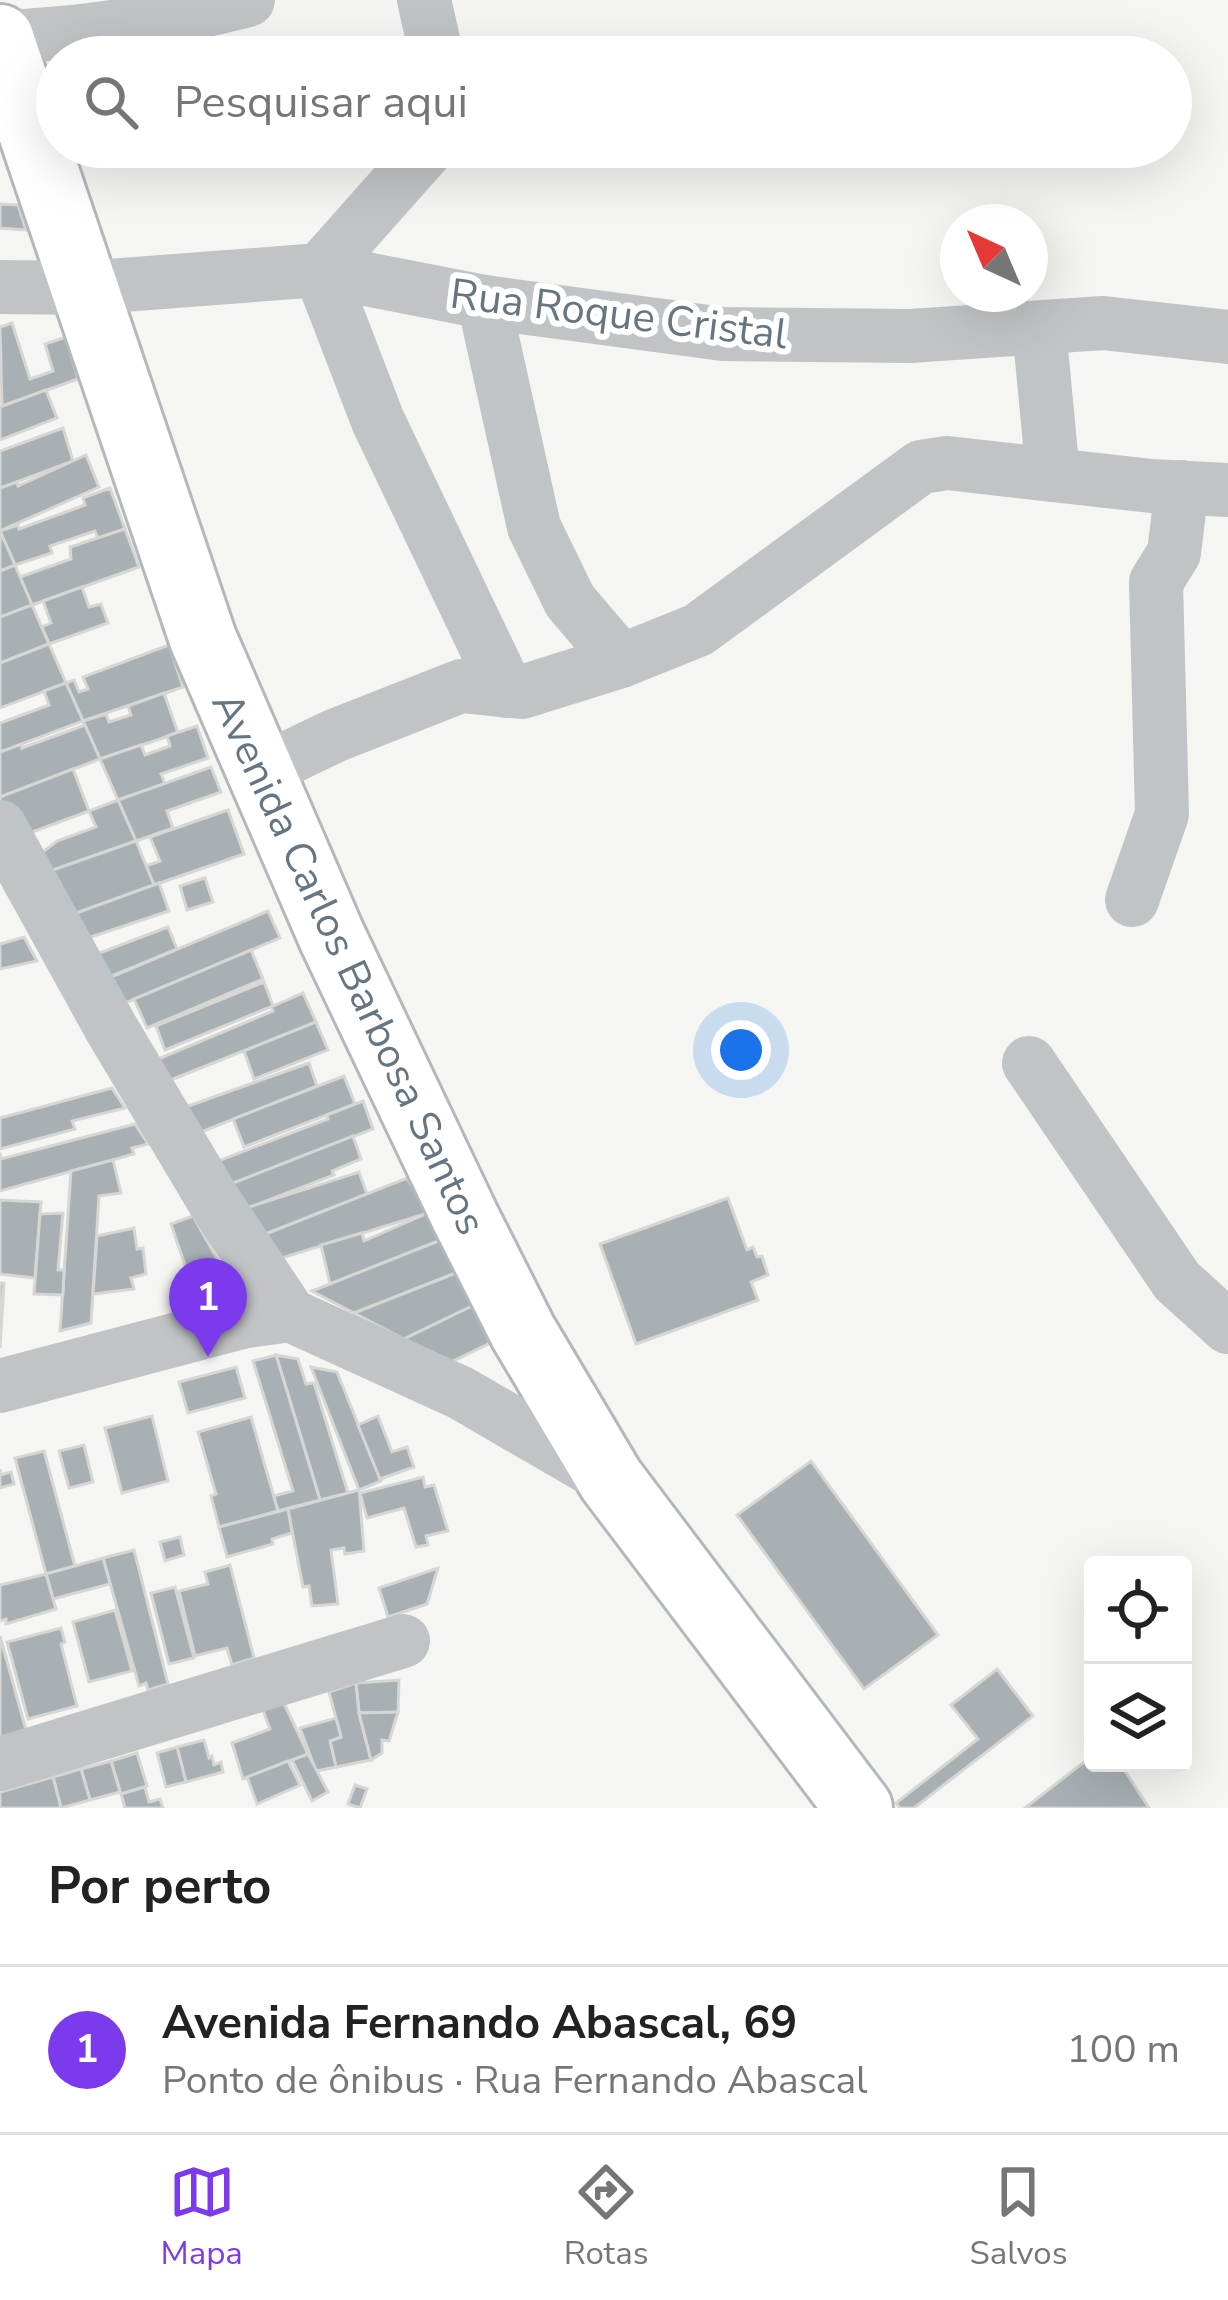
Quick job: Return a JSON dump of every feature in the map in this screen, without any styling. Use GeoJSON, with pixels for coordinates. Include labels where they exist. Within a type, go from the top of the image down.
{"type":"FeatureCollection","features":[{"type":"Feature","properties":{"kind":"main road","name":"Avenida Carlos Barbosa Santos"},"geometry":{"type":"LineString","coordinates":[[0,37],[36,146]]}},
{"type":"Feature","properties":{"kind":"main road","name":"Avenida Carlos Barbosa Santos"},"geometry":{"type":"LineString","coordinates":[[43,168],[203,639],[332,937],[523,1331],[555,1428],[611,1480],[860,1808]]}},
{"type":"Feature","properties":{"kind":"street"},"geometry":{"type":"LineString","coordinates":[[0,37],[22,0]]}},
{"type":"Feature","properties":{"kind":"street"},"geometry":{"type":"LineString","coordinates":[[36,36],[73,35],[248,0]]}},
{"type":"Feature","properties":{"kind":"street"},"geometry":{"type":"LineString","coordinates":[[424,0],[432,36]]}},
{"type":"Feature","properties":{"kind":"street"},"geometry":{"type":"LineString","coordinates":[[0,37],[36,36]]}},
{"type":"Feature","properties":{"kind":"street"},"geometry":{"type":"LineString","coordinates":[[410,168],[320,270],[378,422],[507,691]]}},
{"type":"Feature","properties":{"kind":"street","name":"Rua Roque Cristal"},"geometry":{"type":"LineString","coordinates":[[0,287],[83,288],[320,270],[484,302],[722,334],[910,336],[1103,323],[1228,337]]}},
{"type":"Feature","properties":{"kind":"street"},"geometry":{"type":"LineString","coordinates":[[484,302],[534,527],[570,601],[621,661]]}},
{"type":"Feature","properties":{"kind":"street"},"geometry":{"type":"LineString","coordinates":[[1039,328],[1053,475]]}},
{"type":"Feature","properties":{"kind":"street"},"geometry":{"type":"LineString","coordinates":[[259,772],[460,686],[522,692],[621,661],[698,630],[921,467],[947,463],[1205,488],[1156,582],[1162,814],[1132,900]]}},
{"type":"Feature","properties":{"kind":"street"},"geometry":{"type":"LineString","coordinates":[[0,827],[111,1028],[214,1201],[290,1315],[461,1393],[555,1428]]}},
{"type":"Feature","properties":{"kind":"street"},"geometry":{"type":"LineString","coordinates":[[1029,1063],[1177,1281],[1228,1327]]}},
{"type":"Feature","properties":{"kind":"street"},"geometry":{"type":"LineString","coordinates":[[0,1386],[246,1321],[290,1315]]}},
{"type":"Feature","properties":{"kind":"street"},"geometry":{"type":"LineString","coordinates":[[0,1764],[403,1641]]}},
{"type":"Feature","properties":{"kind":"building"},"geometry":{"type":"Polygon","coordinates":[[[0,204],[18,205],[26,230],[0,228],[0,204]]]}},
{"type":"Feature","properties":{"kind":"building"},"geometry":{"type":"Polygon","coordinates":[[[12,323],[30,379],[53,371],[45,344],[66,337],[78,379],[2,406],[0,327],[12,323]]]}},
{"type":"Feature","properties":{"kind":"building"},"geometry":{"type":"Polygon","coordinates":[[[46,390],[57,418],[0,440],[0,407],[46,390]]]}},
{"type":"Feature","properties":{"kind":"building"},"geometry":{"type":"Polygon","coordinates":[[[63,428],[73,461],[0,488],[0,451],[63,428]]]}},
{"type":"Feature","properties":{"kind":"building"},"geometry":{"type":"Polygon","coordinates":[[[86,455],[99,487],[0,531],[0,488],[17,482],[18,486],[86,455]]]}},
{"type":"Feature","properties":{"kind":"building"},"geometry":{"type":"Polygon","coordinates":[[[110,488],[125,529],[98,538],[95,531],[50,546],[52,553],[15,565],[0,531],[18,525],[19,529],[85,505],[83,498],[110,488]]]}},
{"type":"Feature","properties":{"kind":"building"},"geometry":{"type":"Polygon","coordinates":[[[125,529],[139,567],[32,605],[20,577],[71,559],[70,547],[125,529]]]}},
{"type":"Feature","properties":{"kind":"building"},"geometry":{"type":"Polygon","coordinates":[[[0,531],[15,565],[0,571],[0,531]]]}},
{"type":"Feature","properties":{"kind":"building"},"geometry":{"type":"Polygon","coordinates":[[[15,565],[32,605],[0,617],[0,571],[15,565]]]}},
{"type":"Feature","properties":{"kind":"building"},"geometry":{"type":"Polygon","coordinates":[[[82,587],[89,607],[101,604],[108,623],[49,644],[42,627],[51,623],[43,601],[82,587]]]}},
{"type":"Feature","properties":{"kind":"building"},"geometry":{"type":"Polygon","coordinates":[[[32,605],[49,644],[0,663],[0,617],[32,605]]]}},
{"type":"Feature","properties":{"kind":"building"},"geometry":{"type":"Polygon","coordinates":[[[49,644],[66,683],[0,708],[0,663],[49,644]]]}},
{"type":"Feature","properties":{"kind":"building"},"geometry":{"type":"Polygon","coordinates":[[[169,645],[183,687],[83,721],[66,683],[74,680],[79,692],[88,689],[83,677],[169,645]]]}},
{"type":"Feature","properties":{"kind":"building"},"geometry":{"type":"Polygon","coordinates":[[[66,683],[83,721],[0,752],[0,723],[49,705],[44,691],[66,683]]]}},
{"type":"Feature","properties":{"kind":"building"},"geometry":{"type":"Polygon","coordinates":[[[164,693],[178,733],[100,759],[83,721],[106,714],[109,722],[131,715],[128,706],[164,693]]]}},
{"type":"Feature","properties":{"kind":"building"},"geometry":{"type":"Polygon","coordinates":[[[85,725],[100,759],[0,797],[0,752],[85,725]]]}},
{"type":"Feature","properties":{"kind":"building"},"geometry":{"type":"Polygon","coordinates":[[[197,726],[208,758],[161,774],[165,784],[118,800],[100,759],[141,745],[145,755],[170,746],[167,736],[197,726]]]}},
{"type":"Feature","properties":{"kind":"building"},"geometry":{"type":"Polygon","coordinates":[[[211,767],[221,792],[167,811],[173,828],[136,841],[118,800],[211,767]]]}},
{"type":"Feature","properties":{"kind":"building"},"geometry":{"type":"Polygon","coordinates":[[[73,769],[89,811],[11,840],[0,821],[0,797],[73,769]]]}},
{"type":"Feature","properties":{"kind":"building"},"geometry":{"type":"Polygon","coordinates":[[[118,800],[136,841],[39,875],[31,861],[57,841],[96,827],[89,811],[118,800]]]}},
{"type":"Feature","properties":{"kind":"building"},"geometry":{"type":"Polygon","coordinates":[[[228,810],[244,854],[154,885],[146,866],[160,861],[150,837],[228,810]]]}},
{"type":"Feature","properties":{"kind":"building"},"geometry":{"type":"Polygon","coordinates":[[[136,841],[154,885],[71,915],[47,872],[136,841]]]}},
{"type":"Feature","properties":{"kind":"building"},"geometry":{"type":"Polygon","coordinates":[[[205,878],[213,902],[187,910],[180,886],[205,878]]]}},
{"type":"Feature","properties":{"kind":"building"},"geometry":{"type":"Polygon","coordinates":[[[159,883],[169,911],[85,939],[71,915],[159,883]]]}},
{"type":"Feature","properties":{"kind":"building"},"geometry":{"type":"Polygon","coordinates":[[[268,911],[280,938],[118,1006],[104,980],[268,911]]]}},
{"type":"Feature","properties":{"kind":"building"},"geometry":{"type":"Polygon","coordinates":[[[168,927],[177,949],[107,978],[94,955],[168,927]]]}},
{"type":"Feature","properties":{"kind":"building"},"geometry":{"type":"Polygon","coordinates":[[[24,937],[37,961],[0,969],[0,944],[24,937]]]}},
{"type":"Feature","properties":{"kind":"building"},"geometry":{"type":"Polygon","coordinates":[[[251,950],[263,979],[147,1028],[134,999],[251,950]]]}},
{"type":"Feature","properties":{"kind":"building"},"geometry":{"type":"Polygon","coordinates":[[[264,982],[273,1006],[165,1050],[156,1026],[264,982]]]}},
{"type":"Feature","properties":{"kind":"building"},"geometry":{"type":"Polygon","coordinates":[[[303,993],[316,1022],[163,1083],[151,1062],[273,1011],[271,1007],[303,993]]]}},
{"type":"Feature","properties":{"kind":"building"},"geometry":{"type":"Polygon","coordinates":[[[316,1022],[328,1050],[254,1079],[244,1051],[316,1022]]]}},
{"type":"Feature","properties":{"kind":"building"},"geometry":{"type":"Polygon","coordinates":[[[309,1063],[317,1086],[191,1136],[180,1109],[309,1063]]]}},
{"type":"Feature","properties":{"kind":"building"},"geometry":{"type":"Polygon","coordinates":[[[344,1076],[355,1104],[244,1147],[233,1119],[344,1076]]]}},
{"type":"Feature","properties":{"kind":"building"},"geometry":{"type":"Polygon","coordinates":[[[112,1088],[125,1108],[72,1121],[75,1129],[0,1149],[0,1118],[112,1088]]]}},
{"type":"Feature","properties":{"kind":"building"},"geometry":{"type":"Polygon","coordinates":[[[363,1101],[373,1129],[231,1184],[218,1161],[328,1119],[327,1115],[363,1101]]]}},
{"type":"Feature","properties":{"kind":"building"},"geometry":{"type":"Polygon","coordinates":[[[135,1124],[148,1144],[132,1148],[134,1154],[0,1191],[0,1153],[1,1159],[135,1124]]]}},
{"type":"Feature","properties":{"kind":"building"},"geometry":{"type":"Polygon","coordinates":[[[353,1136],[361,1159],[332,1171],[334,1175],[240,1211],[231,1184],[353,1136]]]}},
{"type":"Feature","properties":{"kind":"building"},"geometry":{"type":"Polygon","coordinates":[[[113,1160],[121,1193],[99,1196],[91,1323],[60,1331],[71,1171],[113,1160]]]}},
{"type":"Feature","properties":{"kind":"building"},"geometry":{"type":"Polygon","coordinates":[[[359,1172],[367,1194],[258,1237],[246,1208],[359,1172]]]}},
{"type":"Feature","properties":{"kind":"building"},"geometry":{"type":"Polygon","coordinates":[[[407,1178],[428,1213],[272,1261],[258,1237],[407,1178]]]}},
{"type":"Feature","properties":{"kind":"building"},"geometry":{"type":"Polygon","coordinates":[[[728,1198],[747,1250],[753,1247],[757,1257],[762,1256],[768,1275],[751,1282],[758,1300],[636,1344],[600,1244],[728,1198]]]}},
{"type":"Feature","properties":{"kind":"building"},"geometry":{"type":"Polygon","coordinates":[[[0,1200],[41,1202],[35,1278],[0,1274],[0,1200]]]}},
{"type":"Feature","properties":{"kind":"building"},"geometry":{"type":"Polygon","coordinates":[[[63,1213],[58,1270],[64,1270],[63,1295],[34,1294],[40,1214],[63,1213]]]}},
{"type":"Feature","properties":{"kind":"building"},"geometry":{"type":"Polygon","coordinates":[[[428,1213],[441,1240],[330,1284],[321,1245],[362,1233],[364,1241],[428,1213]]]}},
{"type":"Feature","properties":{"kind":"building"},"geometry":{"type":"Polygon","coordinates":[[[193,1216],[228,1278],[193,1289],[171,1224],[193,1216]]]}},
{"type":"Feature","properties":{"kind":"building"},"geometry":{"type":"Polygon","coordinates":[[[134,1228],[137,1249],[143,1248],[146,1274],[131,1278],[134,1289],[93,1294],[97,1236],[134,1228]]]}},
{"type":"Feature","properties":{"kind":"building"},"geometry":{"type":"Polygon","coordinates":[[[441,1240],[456,1273],[354,1313],[312,1291],[441,1240]]]}},
{"type":"Feature","properties":{"kind":"building"},"geometry":{"type":"Polygon","coordinates":[[[456,1273],[472,1306],[404,1339],[354,1313],[456,1273]]]}},
{"type":"Feature","properties":{"kind":"building"},"geometry":{"type":"Polygon","coordinates":[[[0,1283],[4,1283],[0,1348],[0,1283]]]}},
{"type":"Feature","properties":{"kind":"building"},"geometry":{"type":"Polygon","coordinates":[[[472,1306],[490,1343],[451,1362],[404,1339],[472,1306]]]}},
{"type":"Feature","properties":{"kind":"building"},"geometry":{"type":"Polygon","coordinates":[[[276,1355],[298,1359],[306,1384],[314,1383],[348,1493],[320,1500],[276,1355]]]}},
{"type":"Feature","properties":{"kind":"building"},"geometry":{"type":"Polygon","coordinates":[[[276,1355],[320,1500],[278,1511],[273,1496],[293,1491],[253,1361],[276,1355]]]}},
{"type":"Feature","properties":{"kind":"building"},"geometry":{"type":"Polygon","coordinates":[[[236,1367],[245,1398],[188,1413],[179,1382],[236,1367]]]}},
{"type":"Feature","properties":{"kind":"building"},"geometry":{"type":"Polygon","coordinates":[[[311,1367],[337,1372],[381,1481],[359,1490],[311,1367]]]}},
{"type":"Feature","properties":{"kind":"building"},"geometry":{"type":"Polygon","coordinates":[[[152,1416],[168,1481],[122,1493],[105,1428],[152,1416]]]}},
{"type":"Feature","properties":{"kind":"building"},"geometry":{"type":"Polygon","coordinates":[[[378,1416],[392,1452],[407,1447],[414,1467],[380,1479],[358,1425],[378,1416]]]}},
{"type":"Feature","properties":{"kind":"building"},"geometry":{"type":"Polygon","coordinates":[[[251,1417],[278,1511],[219,1527],[211,1496],[216,1494],[198,1432],[251,1417]]]}},
{"type":"Feature","properties":{"kind":"building"},"geometry":{"type":"Polygon","coordinates":[[[84,1445],[93,1482],[69,1488],[59,1451],[84,1445]]]}},
{"type":"Feature","properties":{"kind":"building"},"geometry":{"type":"Polygon","coordinates":[[[44,1451],[75,1566],[46,1574],[15,1458],[44,1451]]]}},
{"type":"Feature","properties":{"kind":"building"},"geometry":{"type":"Polygon","coordinates":[[[811,1461],[938,1635],[864,1689],[737,1515],[811,1461]]]}},
{"type":"Feature","properties":{"kind":"building"},"geometry":{"type":"Polygon","coordinates":[[[0,1469],[1,1475],[11,1472],[14,1484],[0,1488],[0,1469]]]}},
{"type":"Feature","properties":{"kind":"building"},"geometry":{"type":"Polygon","coordinates":[[[423,1477],[425,1487],[434,1485],[448,1531],[426,1536],[428,1545],[416,1547],[404,1508],[367,1518],[360,1493],[423,1477]]]}},
{"type":"Feature","properties":{"kind":"building"},"geometry":{"type":"Polygon","coordinates":[[[359,1490],[364,1551],[331,1550],[338,1604],[312,1606],[309,1586],[303,1587],[288,1509],[359,1490]]]}},
{"type":"Feature","properties":{"kind":"building"},"geometry":{"type":"Polygon","coordinates":[[[288,1509],[292,1533],[272,1539],[273,1544],[227,1557],[219,1527],[288,1509]]]}},
{"type":"Feature","properties":{"kind":"building"},"geometry":{"type":"Polygon","coordinates":[[[180,1537],[184,1555],[165,1561],[160,1542],[180,1537]]]}},
{"type":"Feature","properties":{"kind":"building"},"geometry":{"type":"Polygon","coordinates":[[[134,1550],[168,1684],[148,1690],[146,1683],[139,1686],[103,1558],[134,1550]]]}},
{"type":"Feature","properties":{"kind":"building"},"geometry":{"type":"Polygon","coordinates":[[[103,1558],[110,1584],[53,1599],[46,1574],[103,1558]]]}},
{"type":"Feature","properties":{"kind":"building"},"geometry":{"type":"Polygon","coordinates":[[[230,1565],[254,1658],[232,1665],[227,1648],[195,1656],[179,1591],[208,1584],[205,1572],[230,1565]]]}},
{"type":"Feature","properties":{"kind":"building"},"geometry":{"type":"Polygon","coordinates":[[[438,1568],[427,1604],[388,1617],[379,1588],[438,1568]]]}},
{"type":"Feature","properties":{"kind":"building"},"geometry":{"type":"Polygon","coordinates":[[[46,1574],[56,1609],[6,1624],[6,1619],[0,1621],[0,1585],[46,1574]]]}},
{"type":"Feature","properties":{"kind":"building"},"geometry":{"type":"Polygon","coordinates":[[[175,1587],[194,1658],[169,1664],[151,1593],[175,1587]]]}},
{"type":"Feature","properties":{"kind":"building"},"geometry":{"type":"Polygon","coordinates":[[[115,1610],[132,1671],[89,1682],[73,1622],[115,1610]]]}},
{"type":"Feature","properties":{"kind":"building"},"geometry":{"type":"Polygon","coordinates":[[[61,1628],[77,1706],[28,1719],[7,1642],[61,1628]]]}},
{"type":"Feature","properties":{"kind":"building"},"geometry":{"type":"Polygon","coordinates":[[[0,1636],[26,1730],[0,1737],[0,1636]]]}},
{"type":"Feature","properties":{"kind":"building"},"geometry":{"type":"Polygon","coordinates":[[[997,1669],[1033,1716],[914,1808],[900,1808],[896,1803],[978,1739],[951,1705],[997,1669]]]}},
{"type":"Feature","properties":{"kind":"building"},"geometry":{"type":"Polygon","coordinates":[[[399,1680],[398,1712],[359,1713],[356,1683],[399,1680]]]}},
{"type":"Feature","properties":{"kind":"building"},"geometry":{"type":"Polygon","coordinates":[[[356,1683],[371,1760],[336,1767],[330,1741],[341,1737],[329,1692],[356,1683]]]}},
{"type":"Feature","properties":{"kind":"building"},"geometry":{"type":"Polygon","coordinates":[[[282,1699],[308,1754],[243,1779],[232,1743],[270,1729],[261,1705],[282,1699]]]}},
{"type":"Feature","properties":{"kind":"building"},"geometry":{"type":"Polygon","coordinates":[[[398,1712],[389,1741],[382,1740],[382,1753],[371,1760],[359,1713],[398,1712]]]}},
{"type":"Feature","properties":{"kind":"building"},"geometry":{"type":"Polygon","coordinates":[[[336,1718],[341,1737],[330,1741],[336,1767],[316,1771],[300,1728],[336,1718]]]}},
{"type":"Feature","properties":{"kind":"building"},"geometry":{"type":"Polygon","coordinates":[[[204,1740],[209,1758],[212,1756],[214,1765],[221,1762],[223,1772],[186,1782],[177,1747],[204,1740]]]}},
{"type":"Feature","properties":{"kind":"building"},"geometry":{"type":"Polygon","coordinates":[[[177,1747],[186,1782],[166,1787],[157,1753],[177,1747]]]}},
{"type":"Feature","properties":{"kind":"building"},"geometry":{"type":"Polygon","coordinates":[[[137,1753],[147,1786],[121,1794],[111,1761],[137,1753]]]}},
{"type":"Feature","properties":{"kind":"building"},"geometry":{"type":"Polygon","coordinates":[[[308,1754],[328,1792],[312,1801],[292,1760],[308,1754]]]}},
{"type":"Feature","properties":{"kind":"building"},"geometry":{"type":"Polygon","coordinates":[[[111,1761],[120,1792],[90,1800],[81,1769],[111,1761]]]}},
{"type":"Feature","properties":{"kind":"building"},"geometry":{"type":"Polygon","coordinates":[[[288,1761],[300,1785],[257,1804],[247,1777],[288,1761]]]}},
{"type":"Feature","properties":{"kind":"building"},"geometry":{"type":"Polygon","coordinates":[[[1084,1762],[1084,1772],[1126,1772],[1149,1808],[1025,1808],[1084,1762]]]}},
{"type":"Feature","properties":{"kind":"building"},"geometry":{"type":"Polygon","coordinates":[[[81,1769],[90,1800],[61,1808],[53,1777],[81,1769]]]}},
{"type":"Feature","properties":{"kind":"building"},"geometry":{"type":"Polygon","coordinates":[[[53,1777],[61,1808],[0,1808],[0,1792],[53,1777]]]}},
{"type":"Feature","properties":{"kind":"building"},"geometry":{"type":"Polygon","coordinates":[[[355,1785],[367,1789],[360,1808],[348,1804],[355,1785]]]}},
{"type":"Feature","properties":{"kind":"building"},"geometry":{"type":"Polygon","coordinates":[[[145,1787],[149,1802],[160,1799],[163,1808],[125,1808],[121,1794],[145,1787]]]}},
{"type":"Feature","properties":{"kind":"place","name":"Avenida Fernando Abascal, 69"},"geometry":{"type":"Point","coordinates":[208,1357]}}]}
